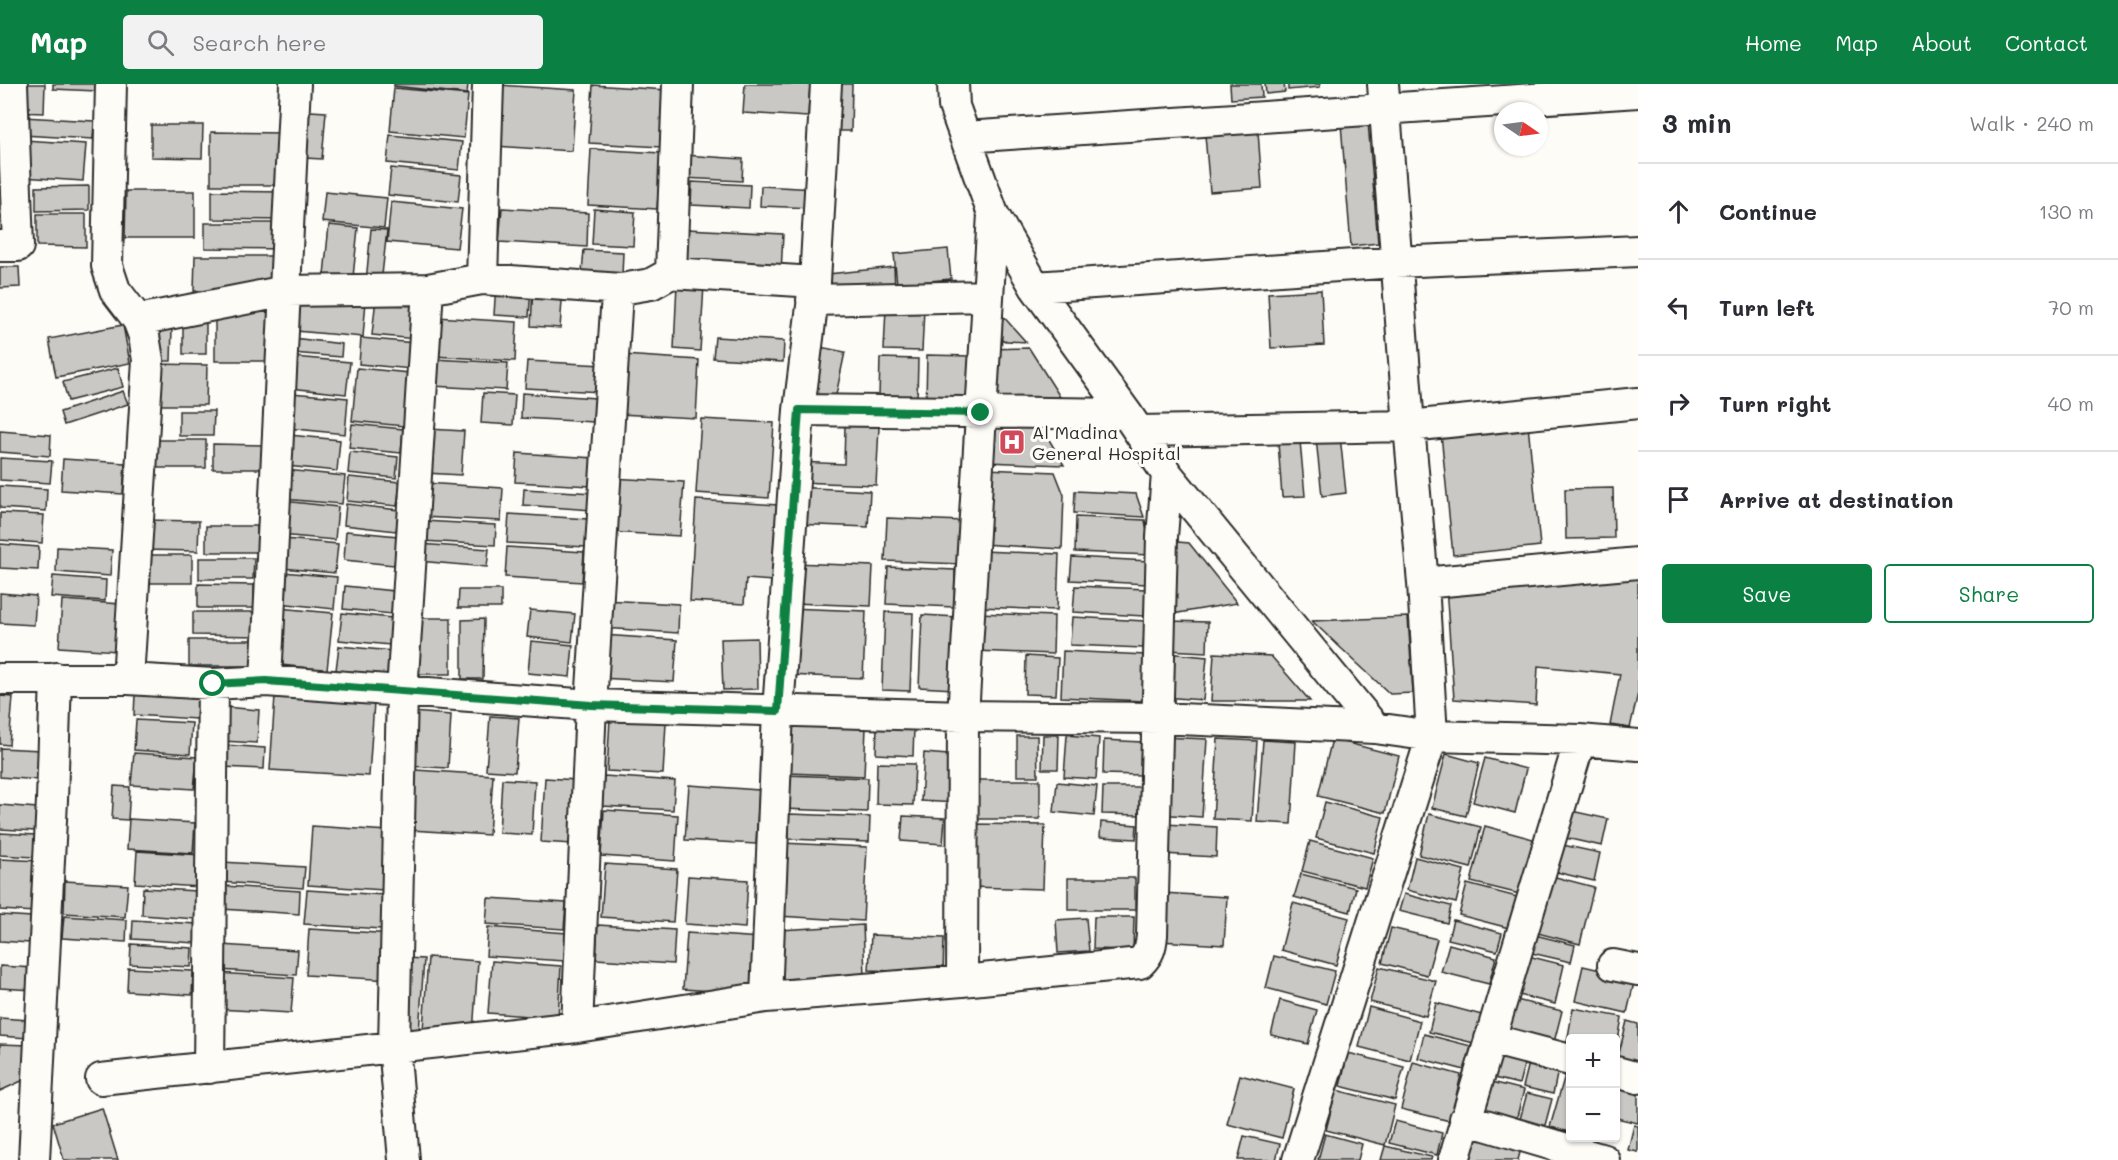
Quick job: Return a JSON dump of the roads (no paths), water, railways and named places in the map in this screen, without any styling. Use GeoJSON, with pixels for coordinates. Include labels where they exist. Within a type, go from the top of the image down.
{"type":"FeatureCollection","features":[{"type":"Feature","properties":{"kind":"street"},"geometry":{"type":"LineString","coordinates":[[0,246],[18,246],[7,130],[12,84]]}},
{"type":"Feature","properties":{"kind":"street"},"geometry":{"type":"LineString","coordinates":[[111,84],[107,266],[115,290],[138,320],[144,336],[147,360],[129,680]]}},
{"type":"Feature","properties":{"kind":"street"},"geometry":{"type":"LineString","coordinates":[[266,681],[295,84]]}},
{"type":"Feature","properties":{"kind":"street"},"geometry":{"type":"LineString","coordinates":[[482,279],[488,84]]}},
{"type":"Feature","properties":{"kind":"street"},"geometry":{"type":"LineString","coordinates":[[671,273],[678,84]]}},
{"type":"Feature","properties":{"kind":"street"},"geometry":{"type":"LineString","coordinates":[[766,997],[778,711],[799,410],[813,291],[826,84]]}},
{"type":"Feature","properties":{"kind":"street"},"geometry":{"type":"LineString","coordinates":[[953,84],[954,106],[993,214],[1035,287],[1133,422],[1167,474],[1375,728]]}},
{"type":"Feature","properties":{"kind":"street"},"geometry":{"type":"LineString","coordinates":[[965,136],[1384,96],[1638,92]]}},
{"type":"Feature","properties":{"kind":"street"},"geometry":{"type":"LineString","coordinates":[[1298,1160],[1432,736],[1423,583],[1384,96]]}},
{"type":"Feature","properties":{"kind":"street"},"geometry":{"type":"LineString","coordinates":[[962,981],[963,716],[993,214]]}},
{"type":"Feature","properties":{"kind":"street"},"geometry":{"type":"LineString","coordinates":[[1035,287],[1396,262],[1638,251]]}},
{"type":"Feature","properties":{"kind":"street"},"geometry":{"type":"LineString","coordinates":[[138,320],[286,291],[428,289],[482,279],[621,289],[651,284],[671,273],[813,291],[987,296]]}},
{"type":"Feature","properties":{"kind":"street"},"geometry":{"type":"LineString","coordinates":[[404,1160],[394,1045],[402,692],[428,289]]}},
{"type":"Feature","properties":{"kind":"street"},"geometry":{"type":"LineString","coordinates":[[577,1027],[591,705],[616,309],[621,289]]}},
{"type":"Feature","properties":{"kind":"street"},"geometry":{"type":"LineString","coordinates":[[799,410],[981,413],[1133,422],[1409,426],[1638,403]]}},
{"type":"Feature","properties":{"kind":"street"},"geometry":{"type":"LineString","coordinates":[[101,1079],[394,1045],[577,1027],[766,997],[962,981],[1140,963],[1150,948],[1152,935],[1162,537],[1167,474]]}},
{"type":"Feature","properties":{"kind":"street"},"geometry":{"type":"LineString","coordinates":[[1423,583],[1638,563]]}},
{"type":"Feature","properties":{"kind":"street"},"geometry":{"type":"LineString","coordinates":[[34,1160],[56,678]]}},
{"type":"Feature","properties":{"kind":"street"},"geometry":{"type":"LineString","coordinates":[[0,680],[56,678],[213,684],[266,681],[591,705],[963,716],[1158,718],[1375,728],[1432,736],[1580,740],[1638,745]]}},
{"type":"Feature","properties":{"kind":"street"},"geometry":{"type":"LineString","coordinates":[[209,1068],[213,684]]}},
{"type":"Feature","properties":{"kind":"street"},"geometry":{"type":"LineString","coordinates":[[1454,1160],[1580,740]]}},
{"type":"Feature","properties":{"kind":"street"},"geometry":{"type":"LineString","coordinates":[[1490,1039],[1566,1059]]}},
{"type":"Feature","properties":{"kind":"street"},"geometry":{"type":"LineString","coordinates":[[1620,1073],[1638,1078]]}},
{"type":"Feature","properties":{"kind":"street"},"geometry":{"type":"LineString","coordinates":[[1465,1119],[1604,1160]]}},
{"type":"Feature","properties":{"kind":"place","name":"Al Madina General Hospital"},"geometry":{"type":"Point","coordinates":[1012,442]}}]}
